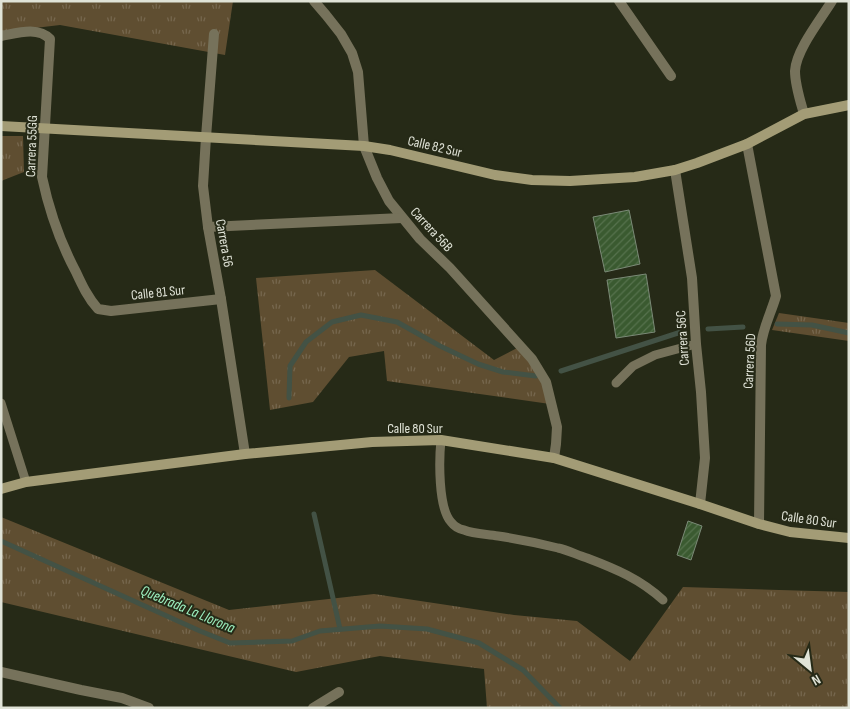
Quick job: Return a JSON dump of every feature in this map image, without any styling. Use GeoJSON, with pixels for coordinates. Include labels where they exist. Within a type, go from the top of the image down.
{"type":"FeatureCollection","features":[{"type":"Feature","properties":{"kind":"street","name":"Carrera 56B"},"geometry":{"type":"LineString","coordinates":[[314,1],[341,34],[352,53],[358,72],[364,146],[389,201],[420,239],[450,268],[532,359],[546,382],[557,427],[554,458]]}},
{"type":"Feature","properties":{"kind":"street"},"geometry":{"type":"LineString","coordinates":[[619,1],[671,76]]}},
{"type":"Feature","properties":{"kind":"street"},"geometry":{"type":"LineString","coordinates":[[804,114],[795,70],[804,44],[832,1]]}},
{"type":"Feature","properties":{"kind":"street","name":"Carrera 55GG"},"geometry":{"type":"LineString","coordinates":[[1,36],[32,31],[45,34],[50,39],[42,177],[56,227],[68,257],[88,298],[98,309]]}},
{"type":"Feature","properties":{"kind":"street","name":"Carrera 56"},"geometry":{"type":"LineString","coordinates":[[214,34],[203,186],[245,454]]}},
{"type":"Feature","properties":{"kind":"street","name":"Calle 82 Sur"},"geometry":{"type":"LineString","coordinates":[[1,126],[364,146],[399,152],[495,175],[532,180],[570,181],[635,177],[675,170],[747,144],[804,114],[849,105]]}},
{"type":"Feature","properties":{"kind":"street","name":"Carrera 56D"},"geometry":{"type":"LineString","coordinates":[[747,144],[776,296],[772,311],[762,333],[761,345],[759,524]]}},
{"type":"Feature","properties":{"kind":"street","name":"Carrera 56C"},"geometry":{"type":"LineString","coordinates":[[675,170],[692,278],[701,392],[705,458],[700,504]]}},
{"type":"Feature","properties":{"kind":"street"},"geometry":{"type":"LineString","coordinates":[[208,227],[402,218]]}},
{"type":"Feature","properties":{"kind":"street","name":"Calle 81 Sur"},"geometry":{"type":"LineString","coordinates":[[98,309],[111,311],[221,299]]}},
{"type":"Feature","properties":{"kind":"street","name":"Calle 80 Sur"},"geometry":{"type":"LineString","coordinates":[[1,488],[26,482],[245,454],[372,442],[441,440],[554,458],[759,524],[790,532],[849,538]]}},
{"type":"Feature","properties":{"kind":"street"},"geometry":{"type":"LineString","coordinates":[[1,672],[122,698],[149,708]]}},
{"type":"Feature","properties":{"kind":"street"},"geometry":{"type":"LineString","coordinates":[[314,708],[339,692]]}},
{"type":"Feature","properties":{"kind":"lane"},"geometry":{"type":"LineString","coordinates":[[616,383],[633,366],[655,355],[696,344]]}},
{"type":"Feature","properties":{"kind":"lane"},"geometry":{"type":"LineString","coordinates":[[1,403],[26,482]]}},
{"type":"Feature","properties":{"kind":"lane"},"geometry":{"type":"LineString","coordinates":[[441,440],[439,460],[443,508],[450,522],[455,526],[465,531],[560,548],[619,570],[644,585],[663,600]]}},
{"type":"Feature","properties":{"kind":"green space"},"geometry":{"type":"Polygon","coordinates":[[[1,1],[233,1],[225,55],[60,25],[1,32],[1,1]]]}},
{"type":"Feature","properties":{"kind":"green space"},"geometry":{"type":"Polygon","coordinates":[[[1,136],[23,136],[24,172],[1,181],[1,136]]]}},
{"type":"Feature","properties":{"kind":"green space"},"geometry":{"type":"Polygon","coordinates":[[[375,270],[494,360],[519,347],[545,385],[550,404],[387,381],[384,351],[349,357],[313,402],[270,410],[256,278],[375,270]]]}},
{"type":"Feature","properties":{"kind":"green space"},"geometry":{"type":"Polygon","coordinates":[[[779,313],[849,323],[849,341],[772,330],[779,313]]]}},
{"type":"Feature","properties":{"kind":"green space"},"geometry":{"type":"Polygon","coordinates":[[[1,517],[229,610],[374,594],[514,615],[577,621],[630,661],[683,587],[849,592],[849,708],[487,708],[484,669],[380,656],[296,672],[1,602],[1,517]]]}},
{"type":"Feature","properties":{"kind":"building"},"geometry":{"type":"Polygon","coordinates":[[[629,210],[640,264],[605,272],[593,217],[629,210]]]}},
{"type":"Feature","properties":{"kind":"building"},"geometry":{"type":"Polygon","coordinates":[[[646,274],[655,332],[616,338],[607,280],[646,274]]]}},
{"type":"Feature","properties":{"kind":"building"},"geometry":{"type":"Polygon","coordinates":[[[688,521],[702,526],[691,560],[677,555],[688,521]]]}},
{"type":"Feature","properties":{"kind":"waterway"},"geometry":{"type":"LineString","coordinates":[[289,398],[290,366],[306,342],[332,322],[361,315],[397,322],[440,346],[478,364],[503,372],[536,376]]}},
{"type":"Feature","properties":{"kind":"waterway"},"geometry":{"type":"LineString","coordinates":[[777,324],[812,325],[849,333]]}},
{"type":"Feature","properties":{"kind":"waterway"},"geometry":{"type":"LineString","coordinates":[[708,329],[743,327]]}},
{"type":"Feature","properties":{"kind":"waterway"},"geometry":{"type":"LineString","coordinates":[[561,371],[681,332]]}},
{"type":"Feature","properties":{"kind":"waterway"},"geometry":{"type":"LineString","coordinates":[[314,514],[340,629]]}},
{"type":"Feature","properties":{"kind":"waterway","name":"Quebrada La Llorona"},"geometry":{"type":"LineString","coordinates":[[1,541],[230,643],[292,641],[320,631],[380,626],[427,629],[479,643],[523,670],[560,708]]}}]}
